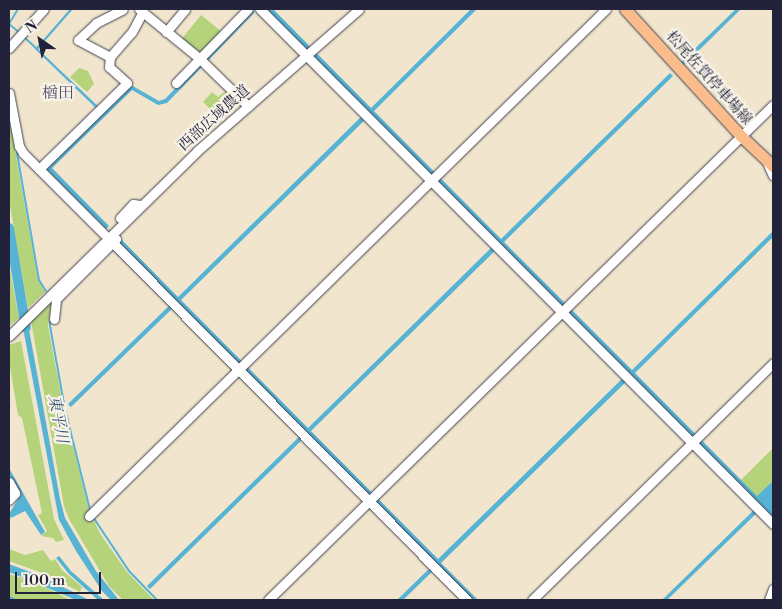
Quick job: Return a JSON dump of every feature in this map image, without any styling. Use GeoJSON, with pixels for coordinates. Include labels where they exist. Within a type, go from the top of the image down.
{"type":"FeatureCollection","features":[{"type":"Feature","properties":{"kind":"main road","name":"松尾佐賀停車場線"},"geometry":{"type":"LineString","coordinates":[[625,9],[741,136],[770,162]]}},
{"type":"Feature","properties":{"kind":"street"},"geometry":{"type":"LineString","coordinates":[[9,48],[44,9]]}},
{"type":"Feature","properties":{"kind":"street"},"geometry":{"type":"LineString","coordinates":[[110,57],[78,40],[96,23],[123,9]]}},
{"type":"Feature","properties":{"kind":"street"},"geometry":{"type":"LineString","coordinates":[[166,32],[185,9]]}},
{"type":"Feature","properties":{"kind":"street"},"geometry":{"type":"LineString","coordinates":[[176,83],[202,61],[248,9]]}},
{"type":"Feature","properties":{"kind":"street"},"geometry":{"type":"LineString","coordinates":[[260,9],[367,115],[435,177],[497,246],[565,308],[627,377],[773,524]]}},
{"type":"Feature","properties":{"kind":"street","name":"西部広域農道"},"geometry":{"type":"LineString","coordinates":[[141,205],[248,106],[359,9]]}},
{"type":"Feature","properties":{"kind":"street"},"geometry":{"type":"LineString","coordinates":[[89,516],[606,9]]}},
{"type":"Feature","properties":{"kind":"street"},"geometry":{"type":"LineString","coordinates":[[38,169],[127,83],[109,67],[110,57],[132,32],[140,10],[202,61],[248,106]]}},
{"type":"Feature","properties":{"kind":"street"},"geometry":{"type":"LineString","coordinates":[[9,93],[19,146],[38,169],[104,234]]}},
{"type":"Feature","properties":{"kind":"street"},"geometry":{"type":"LineString","coordinates":[[268,600],[773,105]]}},
{"type":"Feature","properties":{"kind":"street"},"geometry":{"type":"LineString","coordinates":[[770,162],[773,176]]}},
{"type":"Feature","properties":{"kind":"street"},"geometry":{"type":"LineString","coordinates":[[48,290],[133,204],[141,205]]}},
{"type":"Feature","properties":{"kind":"street"},"geometry":{"type":"LineString","coordinates":[[54,319],[56,299],[142,212],[141,205]]}},
{"type":"Feature","properties":{"kind":"street"},"geometry":{"type":"LineString","coordinates":[[9,346],[14,338],[10,333],[141,205]]}},
{"type":"Feature","properties":{"kind":"street"},"geometry":{"type":"LineString","coordinates":[[112,242],[174,304],[241,366],[304,435],[372,498],[434,567],[467,600]]}},
{"type":"Feature","properties":{"kind":"street"},"geometry":{"type":"LineString","coordinates":[[532,600],[773,363]]}},
{"type":"Feature","properties":{"kind":"street"},"geometry":{"type":"LineString","coordinates":[[9,482],[15,493],[9,500]]}},
{"type":"Feature","properties":{"kind":"street"},"geometry":{"type":"LineString","coordinates":[[769,600],[773,589]]}},
{"type":"Feature","properties":{"kind":"green space"},"geometry":{"type":"Polygon","coordinates":[[[201,15],[222,32],[201,58],[180,41],[201,15]]]}},
{"type":"Feature","properties":{"kind":"green space"},"geometry":{"type":"Polygon","coordinates":[[[79,68],[88,71],[94,84],[87,92],[70,77],[79,68]]]}},
{"type":"Feature","properties":{"kind":"green space"},"geometry":{"type":"Polygon","coordinates":[[[227,90],[235,97],[217,116],[203,102],[212,92],[218,97],[227,90]]]}},
{"type":"Feature","properties":{"kind":"green space"},"geometry":{"type":"Polygon","coordinates":[[[9,116],[38,280],[45,292],[28,308],[9,200],[9,116]]]}},
{"type":"Feature","properties":{"kind":"green space"},"geometry":{"type":"Polygon","coordinates":[[[9,264],[19,318],[9,326],[9,264]]]}},
{"type":"Feature","properties":{"kind":"green space"},"geometry":{"type":"Polygon","coordinates":[[[52,301],[48,326],[64,410],[89,511],[101,535],[127,572],[154,600],[123,600],[109,586],[69,519],[64,506],[31,321],[52,301]]]}},
{"type":"Feature","properties":{"kind":"green space"},"geometry":{"type":"Polygon","coordinates":[[[21,341],[54,519],[64,540],[56,542],[53,538],[41,536],[47,531],[38,515],[42,513],[22,418],[18,415],[9,361],[9,345],[21,341]]]}},
{"type":"Feature","properties":{"kind":"green space"},"geometry":{"type":"Polygon","coordinates":[[[773,448],[773,481],[757,497],[741,480],[773,448]]]}},
{"type":"Feature","properties":{"kind":"green space"},"geometry":{"type":"Polygon","coordinates":[[[9,549],[25,555],[43,550],[51,561],[55,559],[62,570],[82,587],[80,592],[45,574],[9,561],[9,549]]]}},
{"type":"Feature","properties":{"kind":"green space"},"geometry":{"type":"Polygon","coordinates":[[[9,574],[36,583],[71,600],[10,600],[9,574]]]}},
{"type":"Feature","properties":{"kind":"water"},"geometry":{"type":"Polygon","coordinates":[[[70,9],[73,9],[38,49],[104,112],[131,85],[159,101],[165,99],[252,9],[255,12],[167,103],[158,105],[132,90],[52,168],[109,226],[106,229],[46,169],[102,114],[35,49],[70,9]]]}},
{"type":"Feature","properties":{"kind":"water"},"geometry":{"type":"Polygon","coordinates":[[[267,9],[273,9],[371,108],[471,9],[477,9],[374,111],[501,239],[670,73],[673,76],[504,242],[632,370],[773,231],[773,237],[635,373],[757,496],[773,481],[773,519],[762,508],[667,600],[662,600],[759,505],[632,376],[441,563],[478,600],[473,600],[438,566],[403,600],[397,600],[435,563],[308,434],[150,589],[147,586],[305,431],[178,303],[71,407],[68,404],[175,300],[118,241],[121,239],[178,297],[367,111],[267,9]],[[371,114],[181,300],[308,428],[497,242],[371,114]],[[501,245],[311,431],[438,559],[628,373],[501,245]]]}},
{"type":"Feature","properties":{"kind":"water"},"geometry":{"type":"Polygon","coordinates":[[[736,9],[741,9],[684,65],[681,62],[736,9]]]}},
{"type":"Feature","properties":{"kind":"water"},"geometry":{"type":"Polygon","coordinates":[[[28,324],[65,518],[96,571],[119,600],[111,600],[102,591],[76,551],[59,520],[23,328],[28,324]]]}},
{"type":"Feature","properties":{"kind":"water"},"geometry":{"type":"Polygon","coordinates":[[[9,468],[45,532],[41,535],[25,511],[11,518],[9,514],[20,496],[9,476],[9,468]]]}},
{"type":"Feature","properties":{"kind":"water"},"geometry":{"type":"Polygon","coordinates":[[[59,556],[71,571],[104,600],[98,600],[69,574],[56,558],[59,556]]]}},
{"type":"Feature","properties":{"kind":"water"},"geometry":{"type":"Polygon","coordinates":[[[9,564],[43,577],[89,600],[76,600],[9,572],[9,564]]]}},
{"type":"Feature","properties":{"kind":"waterway"},"geometry":{"type":"LineString","coordinates":[[18,9],[9,24],[19,32]]}},
{"type":"Feature","properties":{"kind":"waterway"},"geometry":{"type":"LineString","coordinates":[[23,36],[36,48]]}},
{"type":"Feature","properties":{"kind":"waterway"},"geometry":{"type":"LineString","coordinates":[[17,153],[39,280],[46,291]]}},
{"type":"Feature","properties":{"kind":"waterway","name":"東平川"},"geometry":{"type":"LineString","coordinates":[[9,228],[26,328]]}},
{"type":"Feature","properties":{"kind":"waterway"},"geometry":{"type":"LineString","coordinates":[[50,320],[65,409],[90,510]]}},
{"type":"Feature","properties":{"kind":"waterway"},"geometry":{"type":"LineString","coordinates":[[93,517],[129,571],[157,600]]}},
{"type":"Feature","properties":{"kind":"waterway"},"geometry":{"type":"LineString","coordinates":[[9,597],[16,600]]}},
{"type":"Feature","properties":{"kind":"district","name":"楢田"},"geometry":{"type":"Point","coordinates":[58,93]}}]}
